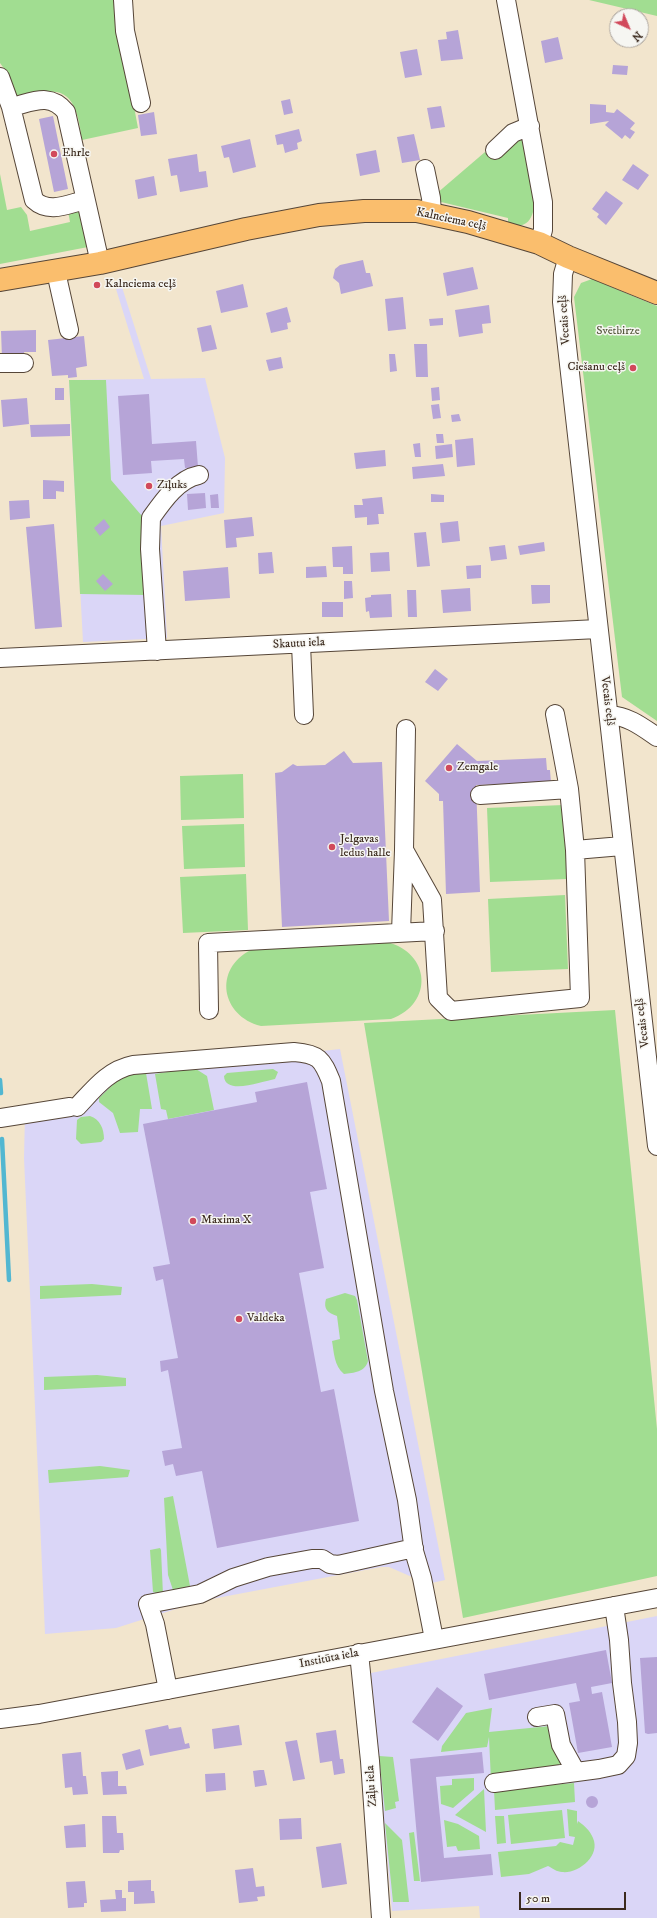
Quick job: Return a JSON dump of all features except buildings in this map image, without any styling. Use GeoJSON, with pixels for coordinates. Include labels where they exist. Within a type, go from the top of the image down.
{"type":"FeatureCollection","features":[{"type":"Feature","properties":{"kind":"main road","name":"Kalnciema ceļš"},"geometry":{"type":"LineString","coordinates":[[0,280],[56,272],[246,229],[319,215],[364,211],[417,211],[468,222],[539,243],[568,257],[657,293]]}},
{"type":"Feature","properties":{"kind":"street"},"geometry":{"type":"LineString","coordinates":[[123,0],[125,31],[141,103]]}},
{"type":"Feature","properties":{"kind":"street"},"geometry":{"type":"LineString","coordinates":[[506,0],[543,202],[543,230],[539,243]]}},
{"type":"Feature","properties":{"kind":"street"},"geometry":{"type":"LineString","coordinates":[[0,77],[11,107],[34,200],[46,208],[52,208],[85,200]]}},
{"type":"Feature","properties":{"kind":"street"},"geometry":{"type":"LineString","coordinates":[[11,107],[46,99],[54,100],[66,112],[100,263]]}},
{"type":"Feature","properties":{"kind":"street"},"geometry":{"type":"LineString","coordinates":[[495,150],[513,133],[530,126]]}},
{"type":"Feature","properties":{"kind":"street"},"geometry":{"type":"LineString","coordinates":[[425,169],[431,198],[432,214]]}},
{"type":"Feature","properties":{"kind":"street","name":"Vecais ceļš"},"geometry":{"type":"LineString","coordinates":[[568,257],[563,274],[562,302],[598,629],[609,715],[622,846],[657,1146]]}},
{"type":"Feature","properties":{"kind":"street"},"geometry":{"type":"LineString","coordinates":[[56,272],[69,330]]}},
{"type":"Feature","properties":{"kind":"street"},"geometry":{"type":"LineString","coordinates":[[0,364],[24,363]]}},
{"type":"Feature","properties":{"kind":"street"},"geometry":{"type":"LineString","coordinates":[[156,651],[150,549],[151,518],[183,482],[190,477],[199,475]]}},
{"type":"Feature","properties":{"kind":"street","name":"Skautu iela"},"geometry":{"type":"LineString","coordinates":[[0,658],[598,629]]}},
{"type":"Feature","properties":{"kind":"street"},"geometry":{"type":"LineString","coordinates":[[300,644],[304,715]]}},
{"type":"Feature","properties":{"kind":"street"},"geometry":{"type":"LineString","coordinates":[[404,850],[432,900],[438,998],[451,1011],[580,998],[575,850],[569,789],[556,714]]}},
{"type":"Feature","properties":{"kind":"street"},"geometry":{"type":"LineString","coordinates":[[609,715],[618,715],[630,719],[657,736]]}},
{"type":"Feature","properties":{"kind":"street"},"geometry":{"type":"LineString","coordinates":[[401,932],[406,728]]}},
{"type":"Feature","properties":{"kind":"street"},"geometry":{"type":"LineString","coordinates":[[480,795],[569,789]]}},
{"type":"Feature","properties":{"kind":"street"},"geometry":{"type":"LineString","coordinates":[[575,850],[622,846]]}},
{"type":"Feature","properties":{"kind":"street"},"geometry":{"type":"LineString","coordinates":[[209,1010],[208,943],[435,931]]}},
{"type":"Feature","properties":{"kind":"street"},"geometry":{"type":"LineString","coordinates":[[6,1117],[74,1107],[107,1076],[120,1069],[133,1065],[294,1052],[308,1053],[317,1057],[324,1063],[331,1081],[384,1391],[414,1548],[422,1578],[434,1639]]}},
{"type":"Feature","properties":{"kind":"street"},"geometry":{"type":"LineString","coordinates":[[168,1690],[155,1624],[148,1604],[200,1594],[233,1578],[268,1567],[312,1559],[322,1559],[330,1564],[338,1565],[414,1548]]}},
{"type":"Feature","properties":{"kind":"street","name":"Institūta iela"},"geometry":{"type":"LineString","coordinates":[[0,1719],[39,1714],[657,1598]]}},
{"type":"Feature","properties":{"kind":"street"},"geometry":{"type":"LineString","coordinates":[[494,1783],[618,1765],[626,1756],[628,1736],[619,1640],[614,1606]]}},
{"type":"Feature","properties":{"kind":"street","name":"Zāļu iela"},"geometry":{"type":"LineString","coordinates":[[359,1653],[370,1761],[382,1918]]}},
{"type":"Feature","properties":{"kind":"street"},"geometry":{"type":"LineString","coordinates":[[537,1717],[555,1714],[562,1746],[576,1772]]}},
{"type":"Feature","properties":{"kind":"shaded area","name":"Zīļuks"},"geometry":{"type":"Polygon","coordinates":[[[122,287],[151,379],[205,378],[225,458],[224,513],[161,526],[167,638],[83,642],[69,380],[144,379],[116,289],[122,287]]]}},
{"type":"Feature","properties":{"kind":"shaded area"},"geometry":{"type":"Polygon","coordinates":[[[340,1049],[445,1580],[418,1586],[412,1577],[389,1567],[381,1567],[201,1601],[116,1628],[45,1634],[24,1158],[25,1114],[70,1107],[107,1076],[340,1049]]]}},
{"type":"Feature","properties":{"kind":"shaded area"},"geometry":{"type":"Polygon","coordinates":[[[657,1616],[657,1918],[480,1918],[479,1906],[392,1911],[371,1673],[657,1616]]]}},
{"type":"Feature","properties":{"kind":"green space"},"geometry":{"type":"Polygon","coordinates":[[[0,0],[114,0],[138,128],[82,140],[74,107],[65,95],[57,92],[48,92],[27,96],[14,96],[8,74],[0,63],[0,0]]]}},
{"type":"Feature","properties":{"kind":"green space"},"geometry":{"type":"Polygon","coordinates":[[[589,0],[657,0],[657,16],[649,14],[649,8],[623,8],[589,0]]]}},
{"type":"Feature","properties":{"kind":"green space"},"geometry":{"type":"Polygon","coordinates":[[[523,136],[534,193],[534,207],[530,219],[522,225],[508,225],[508,218],[441,202],[436,194],[485,152],[492,159],[511,139],[523,136]]]}},
{"type":"Feature","properties":{"kind":"green space"},"geometry":{"type":"Polygon","coordinates":[[[0,174],[7,210],[21,207],[27,215],[30,231],[70,222],[68,211],[79,210],[88,247],[0,264],[0,174]]]}},
{"type":"Feature","properties":{"kind":"green space","name":"Svētbirze"},"geometry":{"type":"Polygon","coordinates":[[[592,279],[657,306],[657,721],[622,697],[574,297],[581,283],[592,279]]]}},
{"type":"Feature","properties":{"kind":"green space"},"geometry":{"type":"Polygon","coordinates":[[[69,380],[106,380],[111,480],[142,516],[146,595],[80,594],[69,380]]]}},
{"type":"Feature","properties":{"kind":"green space"},"geometry":{"type":"Polygon","coordinates":[[[243,774],[244,818],[181,820],[180,776],[243,774]]]}},
{"type":"Feature","properties":{"kind":"green space"},"geometry":{"type":"Polygon","coordinates":[[[564,805],[567,879],[490,882],[487,808],[564,805]]]}},
{"type":"Feature","properties":{"kind":"green space"},"geometry":{"type":"Polygon","coordinates":[[[244,824],[245,867],[184,869],[182,826],[244,824]]]}},
{"type":"Feature","properties":{"kind":"green space"},"geometry":{"type":"Polygon","coordinates":[[[246,874],[248,930],[183,933],[180,877],[246,874]]]}},
{"type":"Feature","properties":{"kind":"green space"},"geometry":{"type":"Polygon","coordinates":[[[565,895],[568,969],[491,972],[488,899],[565,895]]]}},
{"type":"Feature","properties":{"kind":"green space"},"geometry":{"type":"Polygon","coordinates":[[[386,942],[401,948],[412,956],[419,967],[422,979],[420,991],[415,1002],[405,1012],[391,1019],[261,1026],[248,1021],[237,1013],[230,1003],[227,991],[227,980],[231,968],[239,958],[251,950],[386,942]]]}},
{"type":"Feature","properties":{"kind":"green space"},"geometry":{"type":"Polygon","coordinates":[[[615,1010],[657,1429],[657,1576],[463,1618],[364,1023],[615,1010]]]}},
{"type":"Feature","properties":{"kind":"green space"},"geometry":{"type":"Polygon","coordinates":[[[185,1069],[196,1069],[207,1076],[214,1110],[168,1119],[166,1110],[161,1109],[155,1074],[185,1069]]]}},
{"type":"Feature","properties":{"kind":"green space"},"geometry":{"type":"Polygon","coordinates":[[[273,1069],[278,1072],[275,1079],[245,1086],[231,1085],[226,1082],[224,1076],[227,1073],[273,1069]]]}},
{"type":"Feature","properties":{"kind":"green space"},"geometry":{"type":"Polygon","coordinates":[[[146,1073],[152,1109],[140,1109],[138,1132],[120,1133],[113,1113],[99,1102],[99,1098],[122,1076],[146,1073]]]}},
{"type":"Feature","properties":{"kind":"green space"},"geometry":{"type":"Polygon","coordinates":[[[90,1116],[96,1119],[101,1125],[104,1139],[101,1142],[81,1144],[76,1139],[77,1120],[81,1117],[90,1116]]]}},
{"type":"Feature","properties":{"kind":"green space"},"geometry":{"type":"Polygon","coordinates":[[[92,1284],[122,1287],[121,1295],[40,1299],[40,1286],[92,1284]]]}},
{"type":"Feature","properties":{"kind":"green space"},"geometry":{"type":"Polygon","coordinates":[[[345,1293],[355,1296],[357,1300],[368,1361],[367,1365],[362,1370],[344,1374],[336,1363],[332,1341],[340,1339],[337,1316],[327,1310],[325,1302],[326,1299],[345,1293]]]}},
{"type":"Feature","properties":{"kind":"green space"},"geometry":{"type":"Polygon","coordinates":[[[97,1375],[126,1378],[126,1386],[44,1390],[44,1377],[97,1375]]]}},
{"type":"Feature","properties":{"kind":"green space"},"geometry":{"type":"Polygon","coordinates":[[[100,1466],[130,1470],[128,1477],[49,1483],[48,1470],[100,1466]]]}},
{"type":"Feature","properties":{"kind":"green space"},"geometry":{"type":"Polygon","coordinates":[[[173,1496],[190,1586],[173,1590],[168,1575],[164,1498],[173,1496]]]}},
{"type":"Feature","properties":{"kind":"green space"},"geometry":{"type":"Polygon","coordinates":[[[160,1548],[163,1595],[153,1592],[150,1550],[160,1548]]]}},
{"type":"Feature","properties":{"kind":"green space"},"geometry":{"type":"Polygon","coordinates":[[[492,1708],[489,1732],[550,1726],[570,1770],[491,1781],[489,1737],[487,1747],[441,1752],[442,1746],[466,1713],[492,1708]]]}},
{"type":"Feature","properties":{"kind":"green space"},"geometry":{"type":"Polygon","coordinates":[[[379,1756],[393,1757],[399,1801],[395,1802],[396,1808],[385,1811],[379,1756]]]}},
{"type":"Feature","properties":{"kind":"green space"},"geometry":{"type":"Polygon","coordinates":[[[474,1778],[474,1790],[453,1808],[441,1804],[440,1786],[452,1785],[452,1779],[474,1778]]]}},
{"type":"Feature","properties":{"kind":"green space"},"geometry":{"type":"Polygon","coordinates":[[[574,1783],[575,1802],[495,1810],[494,1790],[574,1783]]]}},
{"type":"Feature","properties":{"kind":"green space"},"geometry":{"type":"Polygon","coordinates":[[[484,1789],[486,1832],[455,1815],[484,1789]]]}},
{"type":"Feature","properties":{"kind":"green space"},"geometry":{"type":"Polygon","coordinates":[[[567,1809],[577,1811],[577,1824],[578,1821],[583,1825],[593,1838],[595,1845],[591,1857],[581,1867],[568,1872],[558,1871],[548,1866],[529,1874],[501,1877],[498,1852],[556,1846],[560,1842],[573,1845],[575,1837],[569,1836],[567,1809]]]}},
{"type":"Feature","properties":{"kind":"green space"},"geometry":{"type":"Polygon","coordinates":[[[562,1810],[565,1838],[511,1844],[508,1815],[562,1810]]]}},
{"type":"Feature","properties":{"kind":"green space"},"geometry":{"type":"Polygon","coordinates":[[[495,1816],[504,1816],[506,1843],[497,1844],[495,1816]]]}},
{"type":"Feature","properties":{"kind":"green space"},"geometry":{"type":"Polygon","coordinates":[[[444,1820],[458,1824],[479,1836],[480,1849],[458,1851],[456,1846],[447,1847],[444,1820]]]}},
{"type":"Feature","properties":{"kind":"green space"},"geometry":{"type":"Polygon","coordinates":[[[385,1823],[402,1840],[409,1902],[393,1902],[385,1823]]]}},
{"type":"Feature","properties":{"kind":"green space"},"geometry":{"type":"Polygon","coordinates":[[[414,1832],[420,1881],[414,1881],[409,1833],[414,1832]]]}},
{"type":"Feature","properties":{"kind":"waterway"},"geometry":{"type":"LineString","coordinates":[[0,1080],[1,1093]]}},
{"type":"Feature","properties":{"kind":"waterway"},"geometry":{"type":"LineString","coordinates":[[2,1139],[9,1280]]}},
{"type":"Feature","properties":{"kind":"place","name":"Ehrle"},"geometry":{"type":"Point","coordinates":[54,154]}},
{"type":"Feature","properties":{"kind":"place","name":"Kalnciema ceļš"},"geometry":{"type":"Point","coordinates":[97,285]}},
{"type":"Feature","properties":{"kind":"place","name":"Ciešanu ceļš"},"geometry":{"type":"Point","coordinates":[633,368]}},
{"type":"Feature","properties":{"kind":"place","name":"Zīļuks"},"geometry":{"type":"Point","coordinates":[149,486]}},
{"type":"Feature","properties":{"kind":"place","name":"Zemgale"},"geometry":{"type":"Point","coordinates":[449,768]}},
{"type":"Feature","properties":{"kind":"place","name":"Jelgavas ledus halle"},"geometry":{"type":"Point","coordinates":[332,847]}},
{"type":"Feature","properties":{"kind":"place","name":"Maxima X"},"geometry":{"type":"Point","coordinates":[193,1221]}},
{"type":"Feature","properties":{"kind":"place","name":"Valdeka"},"geometry":{"type":"Point","coordinates":[239,1319]}}]}
